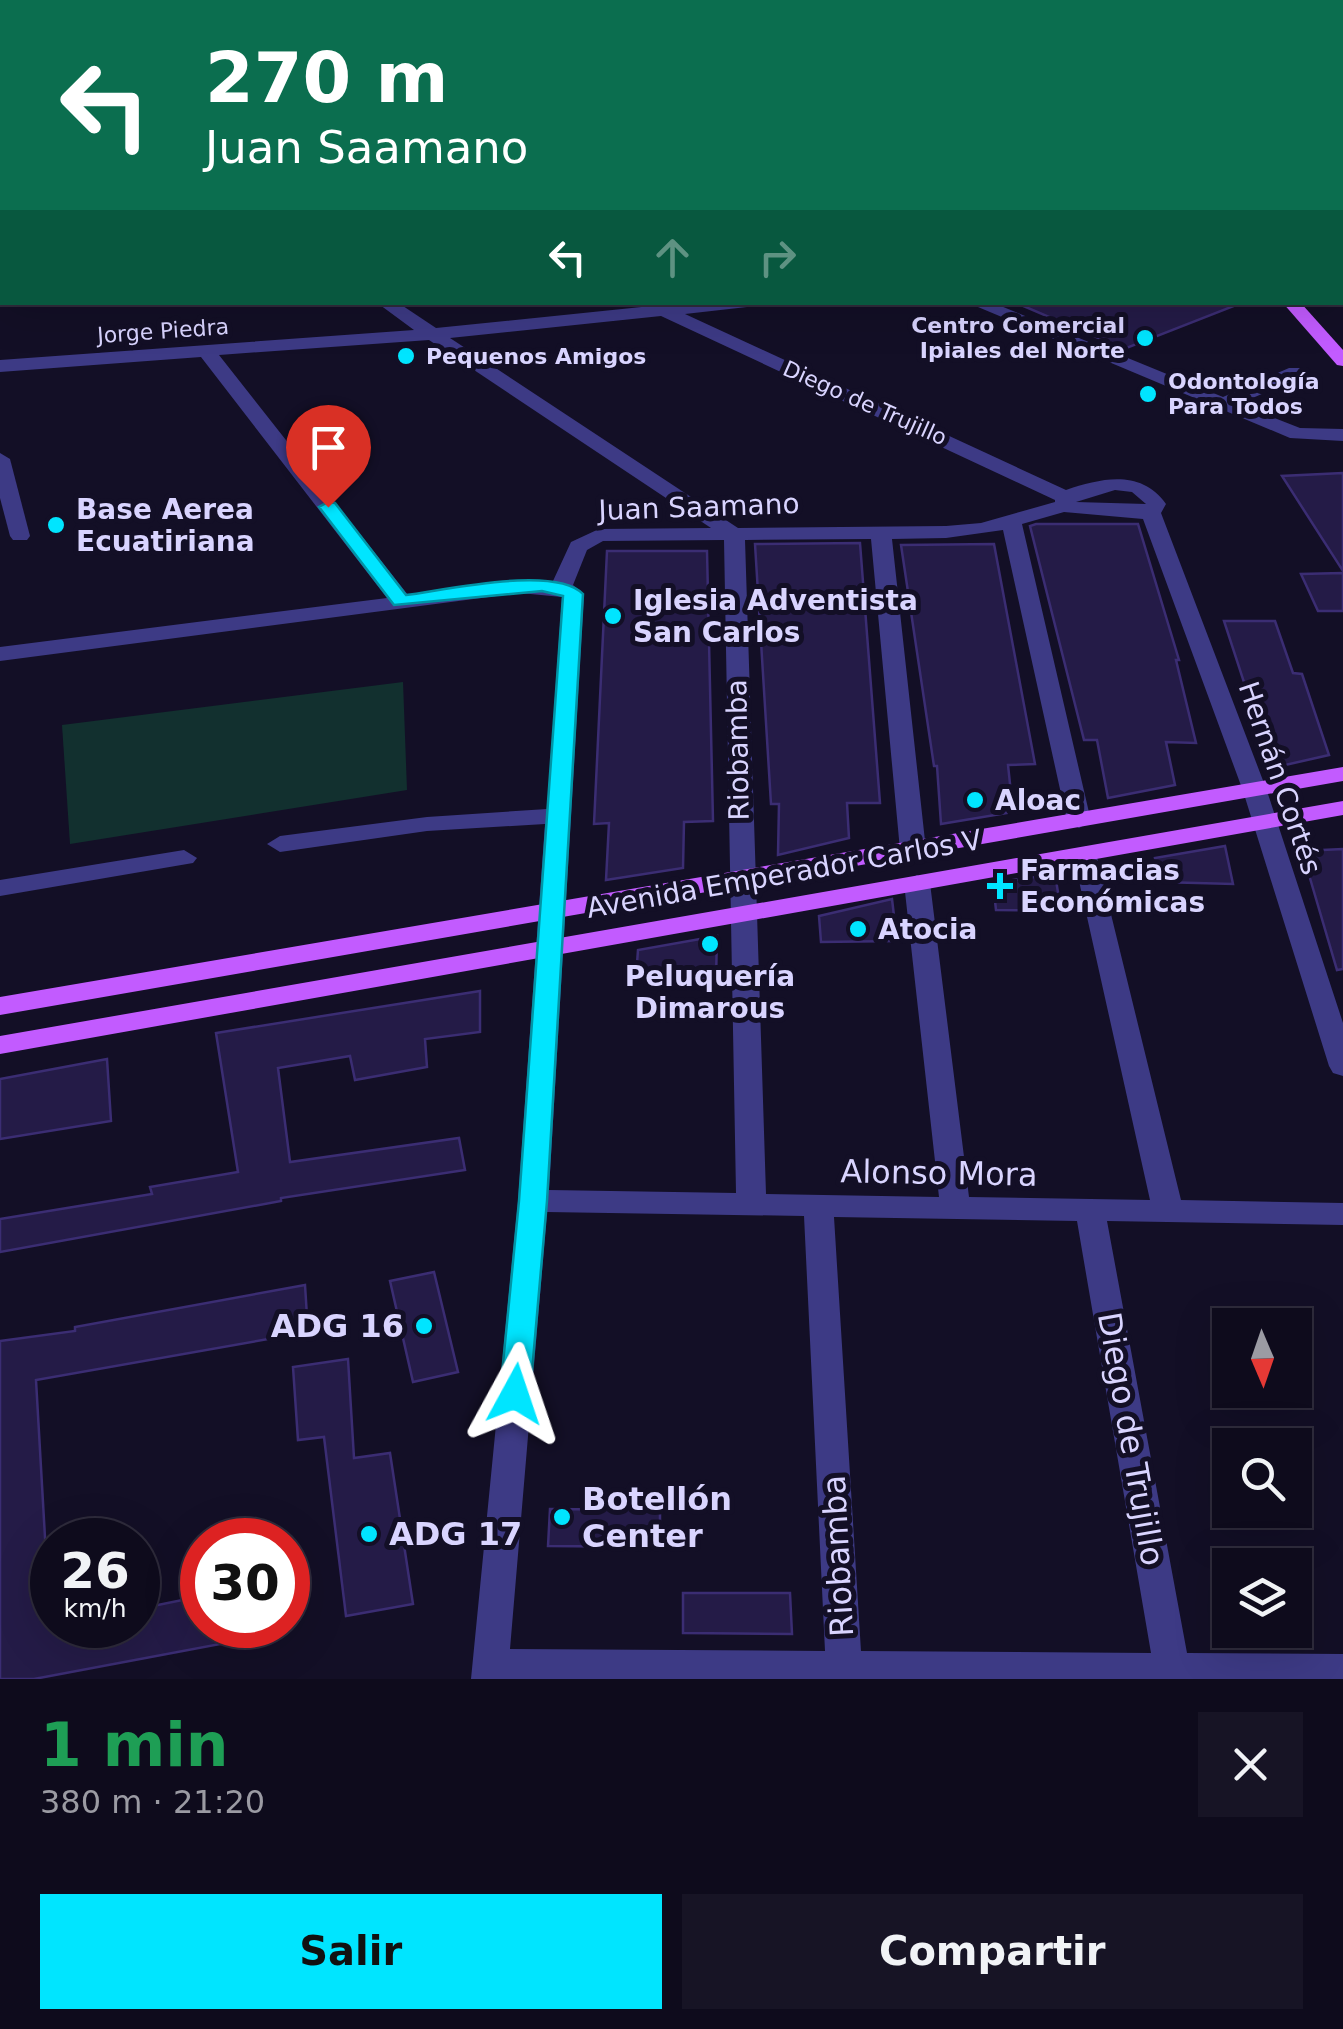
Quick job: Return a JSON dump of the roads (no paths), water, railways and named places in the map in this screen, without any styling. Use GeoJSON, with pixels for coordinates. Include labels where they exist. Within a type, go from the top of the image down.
{"type":"FeatureCollection","features":[{"type":"Feature","properties":{"kind":"main road"},"geometry":{"type":"LineString","coordinates":[[1293,305],[1343,361]]}},
{"type":"Feature","properties":{"kind":"main road","name":"Avenida Emperador Carlos V"},"geometry":{"type":"LineString","coordinates":[[0,1006],[1343,774]]}},
{"type":"Feature","properties":{"kind":"main road","name":"Avenida Emperador Carlos V"},"geometry":{"type":"LineString","coordinates":[[0,1045],[1343,808]]}},
{"type":"Feature","properties":{"kind":"street"},"geometry":{"type":"LineString","coordinates":[[388,305],[734,534]]}},
{"type":"Feature","properties":{"kind":"street","name":"Jorge Piedra"},"geometry":{"type":"LineString","coordinates":[[0,366],[432,334],[719,305]]}},
{"type":"Feature","properties":{"kind":"street"},"geometry":{"type":"LineString","coordinates":[[981,305],[1306,436],[1343,435]]}},
{"type":"Feature","properties":{"kind":"street","name":"Diego de Trujillo"},"geometry":{"type":"LineString","coordinates":[[664,311],[1066,501]]}},
{"type":"Feature","properties":{"kind":"street"},"geometry":{"type":"LineString","coordinates":[[206,351],[401,601]]}},
{"type":"Feature","properties":{"kind":"street"},"geometry":{"type":"LineString","coordinates":[[1222,404],[1296,372]]}},
{"type":"Feature","properties":{"kind":"street"},"geometry":{"type":"LineString","coordinates":[[0,459],[20,536]]}},
{"type":"Feature","properties":{"kind":"street","name":"Hernán Cortés"},"geometry":{"type":"LineString","coordinates":[[1066,501],[1086,511],[1151,512],[1255,790],[1343,1066]]}},
{"type":"Feature","properties":{"kind":"street","name":"Juan Saamano"},"geometry":{"type":"LineString","coordinates":[[560,587],[578,546],[590,538],[946,532],[1011,521],[1066,501]]}},
{"type":"Feature","properties":{"kind":"street"},"geometry":{"type":"LineString","coordinates":[[1011,521],[1079,820]]}},
{"type":"Feature","properties":{"kind":"street","name":"Riobamba"},"geometry":{"type":"LineString","coordinates":[[734,534],[751,1204]]}},
{"type":"Feature","properties":{"kind":"street"},"geometry":{"type":"LineString","coordinates":[[881,534],[914,850]]}},
{"type":"Feature","properties":{"kind":"street"},"geometry":{"type":"LineString","coordinates":[[0,654],[520,587],[560,587],[573,594],[533,1201],[490,1672],[754,1673],[844,1667],[1013,1674],[1172,1669],[1260,1674],[1343,1670]]}},
{"type":"Feature","properties":{"kind":"street"},"geometry":{"type":"LineString","coordinates":[[280,844],[427,824],[559,816]]}},
{"type":"Feature","properties":{"kind":"street"},"geometry":{"type":"LineString","coordinates":[[1086,854],[1168,1211]]}},
{"type":"Feature","properties":{"kind":"street"},"geometry":{"type":"LineString","coordinates":[[0,888],[184,858]]}},
{"type":"Feature","properties":{"kind":"street"},"geometry":{"type":"LineString","coordinates":[[918,884],[955,1208]]}},
{"type":"Feature","properties":{"kind":"street","name":"Alonso Mora"},"geometry":{"type":"LineString","coordinates":[[533,1201],[1343,1214]]}},
{"type":"Feature","properties":{"kind":"street","name":"Riobamba"},"geometry":{"type":"LineString","coordinates":[[818,1206],[844,1667]]}},
{"type":"Feature","properties":{"kind":"street","name":"Diego de Trujillo"},"geometry":{"type":"LineString","coordinates":[[1090,1210],[1172,1669]]}},
{"type":"Feature","properties":{"kind":"place","name":"Centro Comercial Ipiales del Norte"},"geometry":{"type":"Point","coordinates":[1145,338]}},
{"type":"Feature","properties":{"kind":"place","name":"Pequenos Amigos"},"geometry":{"type":"Point","coordinates":[406,356]}},
{"type":"Feature","properties":{"kind":"place","name":"Odontología Para Todos"},"geometry":{"type":"Point","coordinates":[1148,394]}},
{"type":"Feature","properties":{"kind":"place","name":"Base Aerea Ecuatiriana"},"geometry":{"type":"Point","coordinates":[56,525]}},
{"type":"Feature","properties":{"kind":"place","name":"Iglesia Adventista San Carlos"},"geometry":{"type":"Point","coordinates":[613,616]}},
{"type":"Feature","properties":{"kind":"place","name":"Aloac"},"geometry":{"type":"Point","coordinates":[975,800]}},
{"type":"Feature","properties":{"kind":"place","name":"Farmacias Económicas"},"geometry":{"type":"Point","coordinates":[1000,886]}},
{"type":"Feature","properties":{"kind":"place","name":"Atocia"},"geometry":{"type":"Point","coordinates":[858,929]}},
{"type":"Feature","properties":{"kind":"place","name":"Peluquería Dimarous"},"geometry":{"type":"Point","coordinates":[710,944]}},
{"type":"Feature","properties":{"kind":"place","name":"ADG 16"},"geometry":{"type":"Point","coordinates":[424,1326]}},
{"type":"Feature","properties":{"kind":"place","name":"Botellón Center"},"geometry":{"type":"Point","coordinates":[562,1517]}},
{"type":"Feature","properties":{"kind":"place","name":"ADG 17"},"geometry":{"type":"Point","coordinates":[369,1534]}}]}
